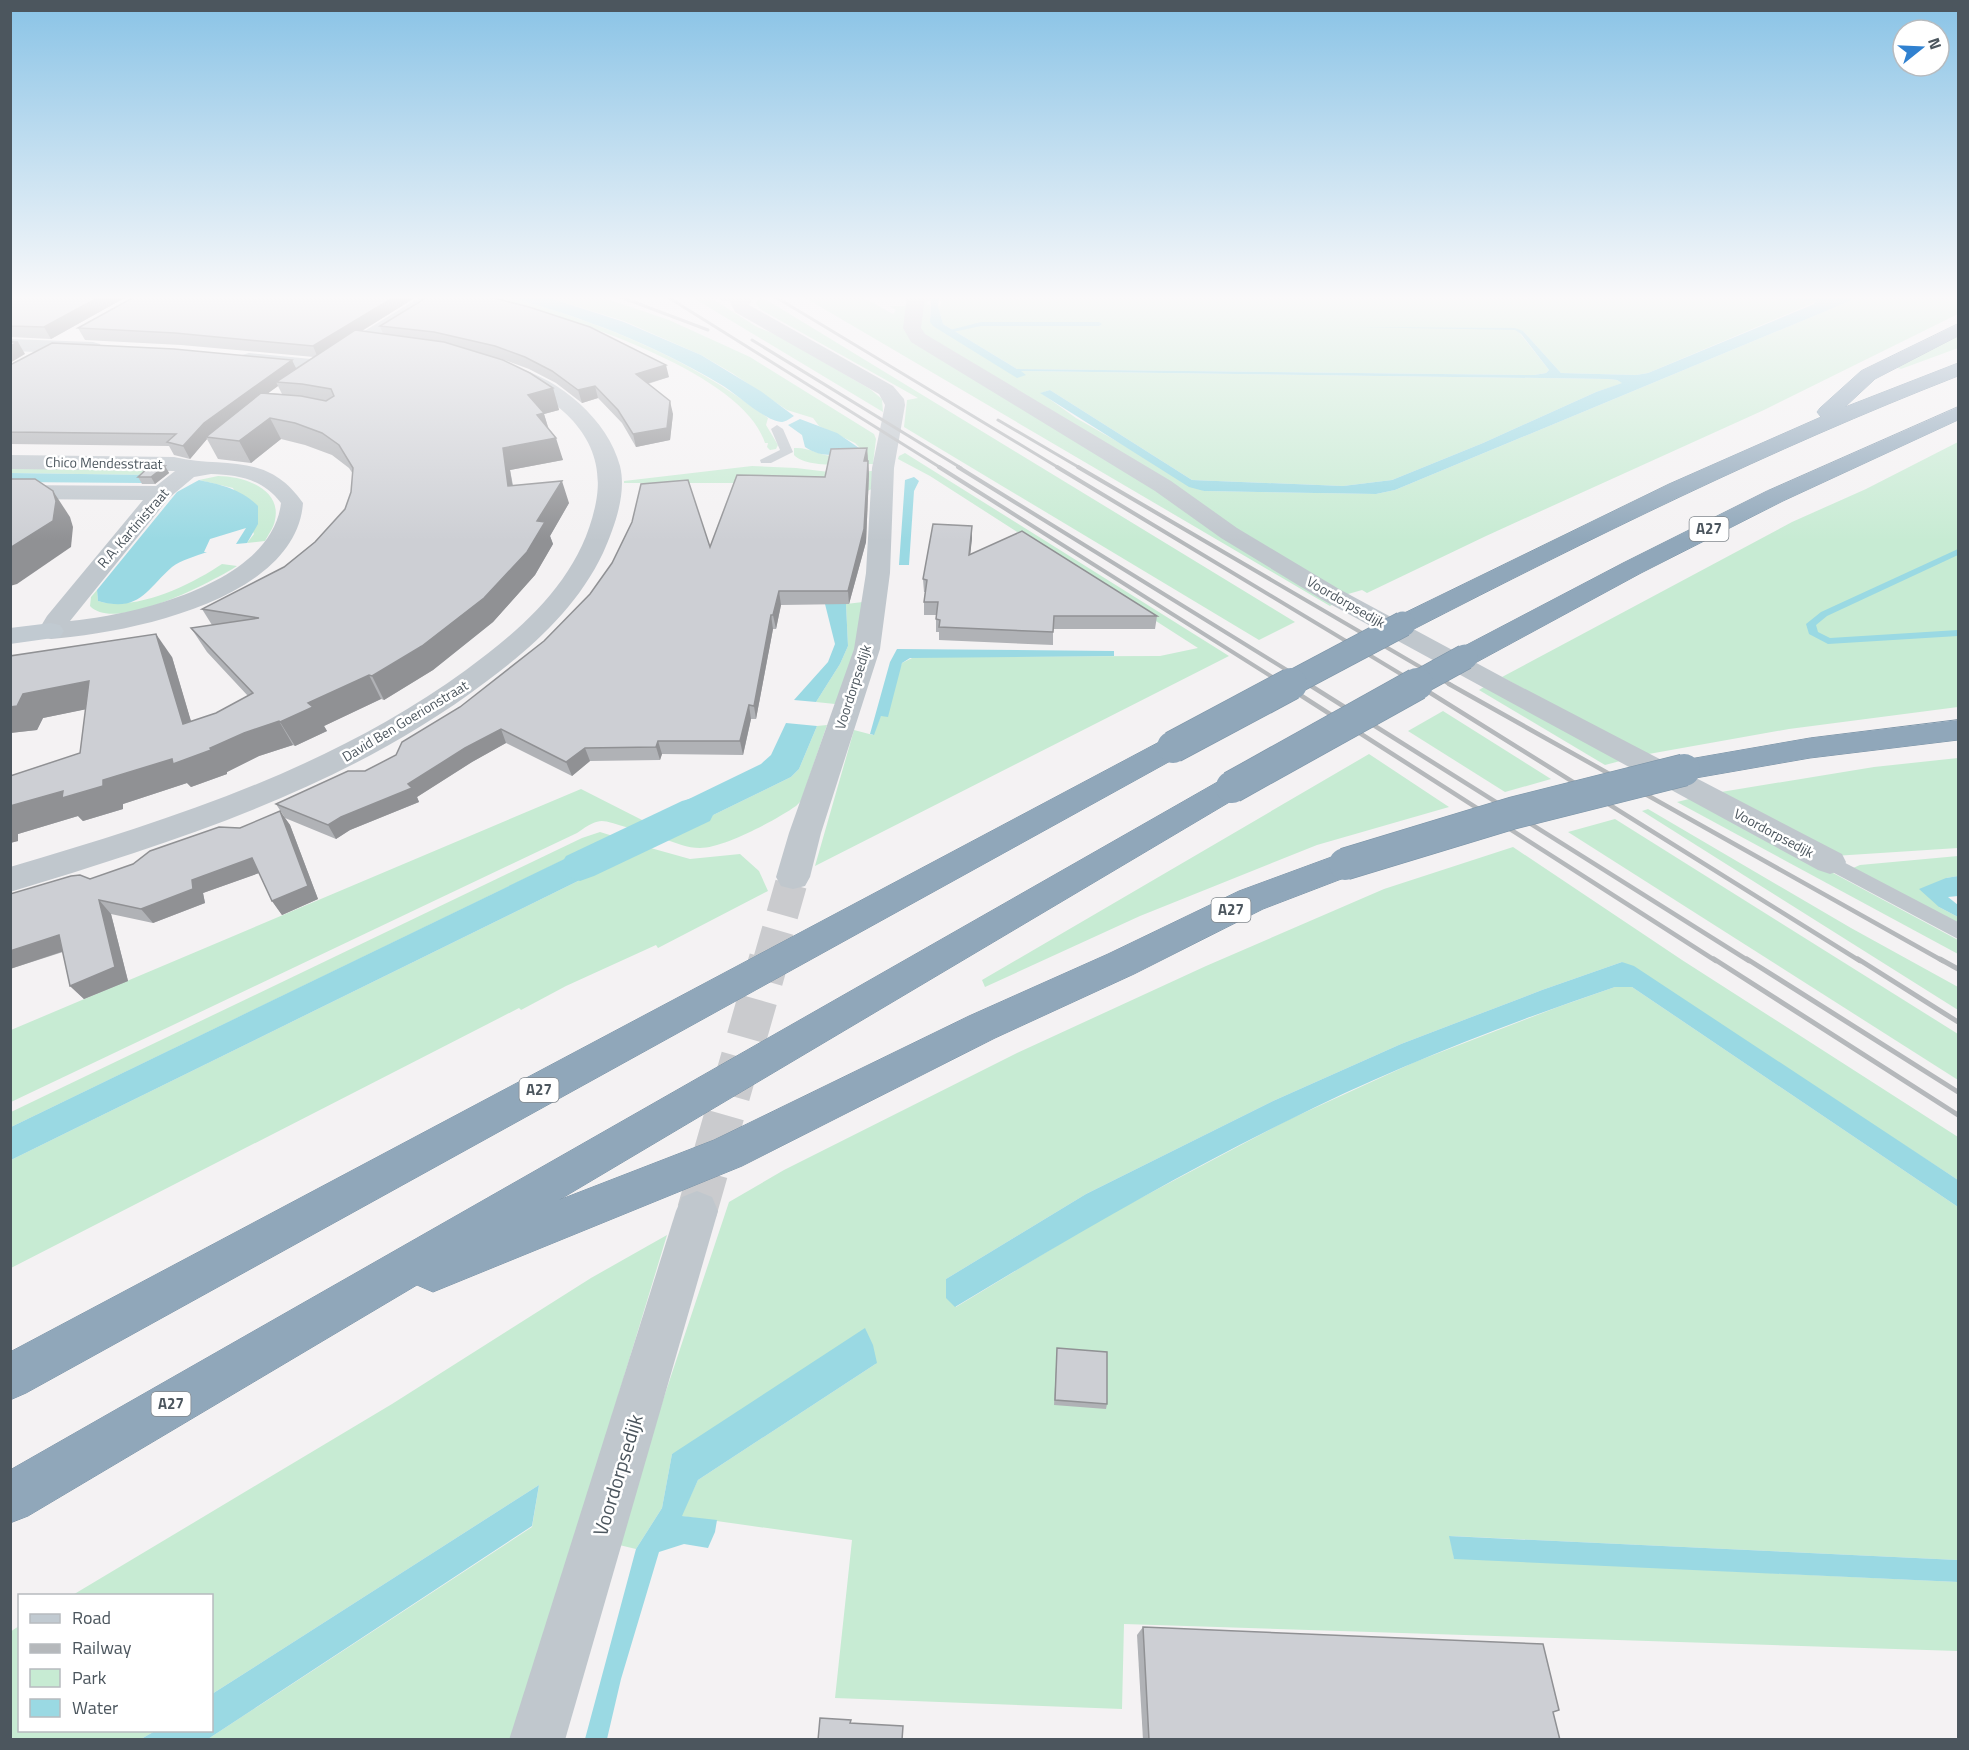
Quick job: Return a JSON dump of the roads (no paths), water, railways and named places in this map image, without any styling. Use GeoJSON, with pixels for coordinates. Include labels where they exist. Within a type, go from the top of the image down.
{"type":"FeatureCollection","features":[{"type":"Feature","properties":{"kind":"highway","name":"A27"},"geometry":{"type":"LineString","coordinates":[[1811,428],[1865,378]]}},
{"type":"Feature","properties":{"kind":"highway","name":"A27"},"geometry":{"type":"LineString","coordinates":[[10,1377],[1403,624],[1632,511],[1811,428],[1937,378]]}},
{"type":"Feature","properties":{"kind":"highway","name":"A27"},"geometry":{"type":"LineString","coordinates":[[10,1498],[1232,787],[1465,657],[1632,568],[1765,501],[1959,413]]}},
{"type":"Feature","properties":{"kind":"highway","name":"A27"},"geometry":{"type":"LineString","coordinates":[[331,1311],[729,1153],[982,1027],[1121,964],[1251,900],[1345,864],[1470,823],[1615,785],[1684,770],[1810,748],[1959,730]]}},
{"type":"Feature","properties":{"kind":"street"},"geometry":{"type":"LineString","coordinates":[[297,384],[306,378]]}},
{"type":"Feature","properties":{"kind":"street","name":"David Ben Goerionstraat"},"geometry":{"type":"LineString","coordinates":[[10,880],[189,824],[262,796],[333,764],[438,704],[477,677],[523,639],[562,599],[593,552],[608,512],[612,478],[604,453],[593,431],[573,408],[523,378]]}},
{"type":"Feature","properties":{"kind":"street","name":"Voordorpsedijk"},"geometry":{"type":"LineString","coordinates":[[793,877],[805,833],[867,649],[878,573],[884,468],[895,405],[894,399],[886,390],[864,378]]}},
{"type":"Feature","properties":{"kind":"street","name":"Voordorpsedijk"},"geometry":{"type":"LineString","coordinates":[[984,378],[1163,486],[1228,533],[1330,594],[1498,687],[1830,862]]}},
{"type":"Feature","properties":{"kind":"street","name":"R.A. Kartinistraat"},"geometry":{"type":"LineString","coordinates":[[51,631],[60,616],[161,493],[177,478],[196,469],[205,454],[212,448]]}},
{"type":"Feature","properties":{"kind":"street","name":"Chico Mendesstraat"},"geometry":{"type":"LineString","coordinates":[[10,462],[174,464],[196,469],[211,467],[241,469],[257,473],[276,483],[292,503],[291,519],[280,540],[261,560],[236,578],[204,596],[132,621],[51,631]]}},
{"type":"Feature","properties":{"kind":"street","name":"Chico Mendesstraat"},"geometry":{"type":"LineString","coordinates":[[10,492],[161,493]]}},
{"type":"Feature","properties":{"kind":"street"},"geometry":{"type":"LineString","coordinates":[[10,636],[51,631]]}},
{"type":"Feature","properties":{"kind":"street","name":"Voordorpsedijk"},"geometry":{"type":"LineString","coordinates":[[537,1740],[697,1211]]}},
{"type":"Feature","properties":{"kind":"lane"},"geometry":{"type":"LineString","coordinates":[[766,460],[787,452],[777,429]]}},
{"type":"Feature","properties":{"kind":"lane"},"geometry":{"type":"LineString","coordinates":[[1830,862],[1959,931]]}},
{"type":"Feature","properties":{"kind":"water"},"geometry":{"type":"Polygon","coordinates":[[[709,378],[738,378],[794,416],[783,422],[767,417],[709,378]]]}},
{"type":"Feature","properties":{"kind":"water"},"geometry":{"type":"Polygon","coordinates":[[[1510,378],[1665,378],[1395,490],[1376,494],[1204,491],[1189,487],[1040,393],[1050,390],[1192,480],[1343,486],[1392,480],[1483,443],[1596,392],[1622,383],[1608,379],[1510,378]]]}},
{"type":"Feature","properties":{"kind":"water"},"geometry":{"type":"Polygon","coordinates":[[[800,419],[837,433],[862,450],[833,455],[812,451],[805,447],[802,435],[788,425],[800,419]]]}},
{"type":"Feature","properties":{"kind":"water"},"geometry":{"type":"Polygon","coordinates":[[[11,473],[152,475],[142,483],[11,482],[11,473]]]}},
{"type":"Feature","properties":{"kind":"water"},"geometry":{"type":"Polygon","coordinates":[[[914,477],[919,481],[914,491],[909,565],[899,565],[905,480],[914,477]]]}},
{"type":"Feature","properties":{"kind":"water"},"geometry":{"type":"Polygon","coordinates":[[[199,480],[238,492],[258,506],[258,524],[247,543],[236,544],[246,528],[210,539],[204,552],[207,552],[172,567],[148,591],[133,602],[112,604],[98,601],[97,590],[177,492],[199,480]]]}},
{"type":"Feature","properties":{"kind":"water"},"geometry":{"type":"Polygon","coordinates":[[[825,604],[846,604],[848,646],[840,664],[816,702],[794,700],[828,662],[835,644],[825,604]]]}},
{"type":"Feature","properties":{"kind":"water"},"geometry":{"type":"Polygon","coordinates":[[[897,649],[1114,651],[1114,656],[910,658],[902,663],[888,717],[881,716],[874,735],[870,734],[890,662],[897,649]]]}},
{"type":"Feature","properties":{"kind":"water"},"geometry":{"type":"Polygon","coordinates":[[[786,723],[817,726],[799,769],[791,777],[664,839],[629,828],[761,764],[771,755],[786,723]]]}},
{"type":"Feature","properties":{"kind":"water"},"geometry":{"type":"Polygon","coordinates":[[[612,836],[647,847],[11,1160],[11,1127],[612,836]]]}},
{"type":"Feature","properties":{"kind":"water"},"geometry":{"type":"Polygon","coordinates":[[[1958,876],[1958,896],[1948,897],[1958,905],[1958,917],[1939,907],[1919,889],[1946,878],[1958,876]]]}},
{"type":"Feature","properties":{"kind":"water"},"geometry":{"type":"Polygon","coordinates":[[[1622,962],[1634,966],[1958,1180],[1958,1207],[1632,987],[1615,987],[1448,1048],[1367,1083],[1245,1142],[1161,1187],[955,1307],[946,1298],[946,1279],[1086,1194],[1273,1101],[1401,1044],[1622,962]]]}},
{"type":"Feature","properties":{"kind":"water"},"geometry":{"type":"Polygon","coordinates":[[[865,1328],[873,1345],[877,1363],[698,1480],[682,1516],[717,1520],[715,1532],[708,1548],[684,1544],[659,1552],[621,1679],[607,1739],[585,1739],[636,1549],[662,1508],[672,1454],[865,1328]]]}},
{"type":"Feature","properties":{"kind":"water"},"geometry":{"type":"Polygon","coordinates":[[[539,1485],[532,1526],[208,1739],[141,1739],[153,1732],[213,1732],[213,1693],[539,1485]]]}},
{"type":"Feature","properties":{"kind":"water"},"geometry":{"type":"Polygon","coordinates":[[[1449,1536],[1958,1560],[1958,1582],[1454,1559],[1449,1536]]]}},
{"type":"Feature","properties":{"kind":"waterway"},"geometry":{"type":"LineString","coordinates":[[1958,552],[1824,614],[1811,624],[1814,634],[1828,641],[1958,633]]}},
{"type":"Feature","properties":{"kind":"waterway"},"geometry":{"type":"LineString","coordinates":[[580,866],[696,811]]}},
{"type":"Feature","properties":{"kind":"tunnel"},"geometry":{"type":"LineString","coordinates":[[769,961],[793,877]]}},
{"type":"Feature","properties":{"kind":"tunnel"},"geometry":{"type":"LineString","coordinates":[[697,1211],[769,959]]}},
{"type":"Feature","properties":{"kind":"railway"},"geometry":{"type":"LineString","coordinates":[[797,378],[941,468]]}},
{"type":"Feature","properties":{"kind":"railway"},"geometry":{"type":"LineString","coordinates":[[814,378],[961,468]]}},
{"type":"Feature","properties":{"kind":"railway"},"geometry":{"type":"LineString","coordinates":[[909,378],[1059,468]]}},
{"type":"Feature","properties":{"kind":"railway"},"geometry":{"type":"LineString","coordinates":[[998,420],[1080,468]]}},
{"type":"Feature","properties":{"kind":"railway"},"geometry":{"type":"LineString","coordinates":[[939,467],[1285,685]]}},
{"type":"Feature","properties":{"kind":"railway"},"geometry":{"type":"LineString","coordinates":[[958,467],[1311,685]]}},
{"type":"Feature","properties":{"kind":"railway"},"geometry":{"type":"LineString","coordinates":[[1057,467],[1419,685]]}},
{"type":"Feature","properties":{"kind":"railway"},"geometry":{"type":"LineString","coordinates":[[1078,467],[1451,685]]}},
{"type":"Feature","properties":{"kind":"railway"},"geometry":{"type":"LineString","coordinates":[[1283,684],[1716,961]]}},
{"type":"Feature","properties":{"kind":"railway"},"geometry":{"type":"LineString","coordinates":[[1308,684],[1749,961]]}},
{"type":"Feature","properties":{"kind":"railway"},"geometry":{"type":"LineString","coordinates":[[1416,684],[1860,961]]}},
{"type":"Feature","properties":{"kind":"railway"},"geometry":{"type":"LineString","coordinates":[[1449,684],[1943,961]]}},
{"type":"Feature","properties":{"kind":"railway"},"geometry":{"type":"LineString","coordinates":[[1714,959],[1958,1115]]}},
{"type":"Feature","properties":{"kind":"railway"},"geometry":{"type":"LineString","coordinates":[[1747,959],[1958,1092]]}},
{"type":"Feature","properties":{"kind":"railway"},"geometry":{"type":"LineString","coordinates":[[1858,959],[1958,1022]]}},
{"type":"Feature","properties":{"kind":"railway"},"geometry":{"type":"LineString","coordinates":[[1940,959],[1958,969]]}}]}
